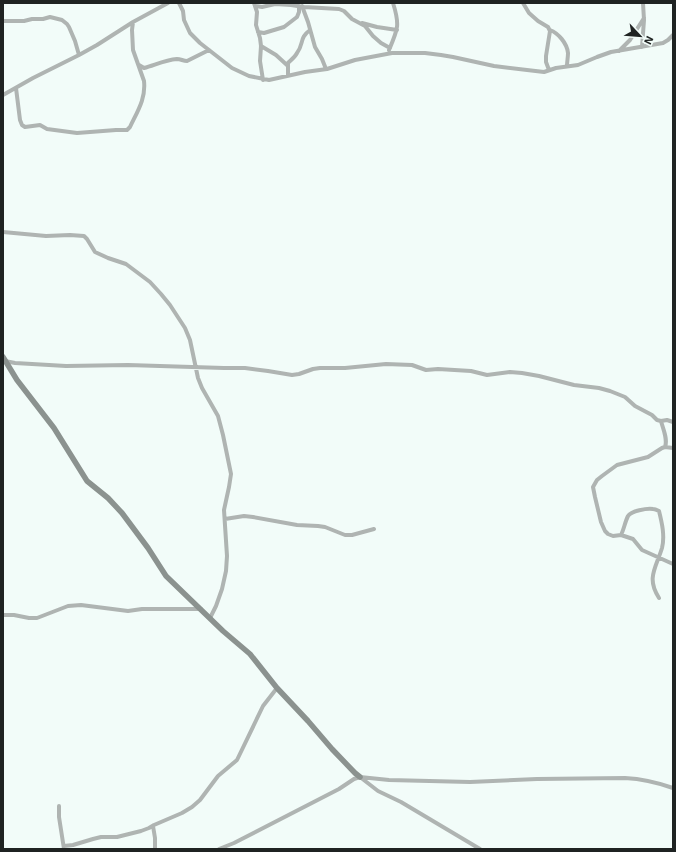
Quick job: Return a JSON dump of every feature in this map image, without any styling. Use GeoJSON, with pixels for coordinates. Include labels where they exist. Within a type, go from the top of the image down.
{"type":"FeatureCollection","features":[{"type":"Feature","properties":{"kind":"main road"},"geometry":{"type":"LineString","coordinates":[[4,359],[54,428],[80,472],[87,481],[108,498],[122,513],[148,548],[166,576],[236,643],[250,654],[277,688],[332,749],[360,777]]}},
{"type":"Feature","properties":{"kind":"street"},"geometry":{"type":"LineString","coordinates":[[3,95],[36,76],[97,45],[133,22],[168,3]]}},
{"type":"Feature","properties":{"kind":"street"},"geometry":{"type":"LineString","coordinates":[[179,3],[190,33],[200,43],[232,68],[249,76],[263,80],[326,69],[355,60],[387,54],[425,53],[453,56],[477,63],[544,72],[582,64],[597,57],[619,51],[663,43],[673,35]]}},
{"type":"Feature","properties":{"kind":"street"},"geometry":{"type":"LineString","coordinates":[[387,54],[397,30],[398,20],[393,3]]}},
{"type":"Feature","properties":{"kind":"street"},"geometry":{"type":"LineString","coordinates":[[523,3],[529,13],[559,36],[568,52],[568,66]]}},
{"type":"Feature","properties":{"kind":"street"},"geometry":{"type":"LineString","coordinates":[[642,47],[644,18],[643,3]]}},
{"type":"Feature","properties":{"kind":"street"},"geometry":{"type":"LineString","coordinates":[[255,5],[262,7],[274,4],[339,9],[344,11],[352,19],[360,22],[397,30]]}},
{"type":"Feature","properties":{"kind":"street"},"geometry":{"type":"LineString","coordinates":[[255,5],[257,12],[256,25],[261,46],[260,61],[263,80]]}},
{"type":"Feature","properties":{"kind":"street"},"geometry":{"type":"LineString","coordinates":[[300,6],[315,47],[326,69]]}},
{"type":"Feature","properties":{"kind":"street"},"geometry":{"type":"LineString","coordinates":[[258,32],[264,33],[284,27],[297,17],[300,6]]}},
{"type":"Feature","properties":{"kind":"street"},"geometry":{"type":"LineString","coordinates":[[3,21],[24,21],[50,17],[62,20],[69,27],[79,55]]}},
{"type":"Feature","properties":{"kind":"street"},"geometry":{"type":"LineString","coordinates":[[619,51],[630,40],[644,18]]}},
{"type":"Feature","properties":{"kind":"street"},"geometry":{"type":"LineString","coordinates":[[16,88],[20,120],[25,127],[40,125],[47,129],[77,133],[127,130],[130,127],[143,100],[144,84],[133,50],[133,22]]}},
{"type":"Feature","properties":{"kind":"street"},"geometry":{"type":"LineString","coordinates":[[360,22],[381,43],[390,48]]}},
{"type":"Feature","properties":{"kind":"street"},"geometry":{"type":"LineString","coordinates":[[288,76],[289,62],[298,53],[305,33],[310,30]]}},
{"type":"Feature","properties":{"kind":"street"},"geometry":{"type":"LineString","coordinates":[[549,70],[546,62],[546,56],[550,30]]}},
{"type":"Feature","properties":{"kind":"street"},"geometry":{"type":"LineString","coordinates":[[261,46],[276,55],[288,66]]}},
{"type":"Feature","properties":{"kind":"street"},"geometry":{"type":"LineString","coordinates":[[139,65],[144,68],[164,61],[179,59],[186,61],[193,59],[209,50]]}},
{"type":"Feature","properties":{"kind":"street"},"geometry":{"type":"LineString","coordinates":[[3,232],[40,236],[84,236],[94,251],[130,266],[150,282],[176,314],[190,340],[198,378],[218,416],[224,435],[231,474],[230,486],[224,510],[227,556],[226,571],[222,590],[210,618]]}},
{"type":"Feature","properties":{"kind":"street"},"geometry":{"type":"LineString","coordinates":[[4,359],[14,363],[66,366],[128,365],[245,368],[292,375],[320,368],[345,368],[386,364],[412,365],[426,370],[438,369],[471,371],[487,375],[510,372],[522,373],[539,376],[574,386],[599,388],[610,391],[625,397],[634,406],[652,415],[657,420],[667,420],[673,422]]}},
{"type":"Feature","properties":{"kind":"street"},"geometry":{"type":"LineString","coordinates":[[661,421],[666,439],[665,447]]}},
{"type":"Feature","properties":{"kind":"street"},"geometry":{"type":"LineString","coordinates":[[673,448],[665,447],[648,457],[617,465],[607,472],[593,487],[605,531],[610,535],[621,535],[633,540],[642,550],[673,564]]}},
{"type":"Feature","properties":{"kind":"street"},"geometry":{"type":"LineString","coordinates":[[621,535],[628,516],[631,513],[646,509],[654,509],[659,511],[663,529],[662,547],[654,568],[653,584],[655,592],[659,598]]}},
{"type":"Feature","properties":{"kind":"street"},"geometry":{"type":"LineString","coordinates":[[225,519],[244,516],[253,517],[297,526],[325,527],[348,535],[374,529]]}},
{"type":"Feature","properties":{"kind":"street"},"geometry":{"type":"LineString","coordinates":[[3,616],[14,615],[37,618],[68,606],[81,605],[128,611],[142,609],[201,609]]}},
{"type":"Feature","properties":{"kind":"street"},"geometry":{"type":"LineString","coordinates":[[59,806],[59,817],[64,847],[101,837],[117,837],[146,830],[182,814],[200,800],[218,776],[235,763],[263,706],[277,688]]}},
{"type":"Feature","properties":{"kind":"street"},"geometry":{"type":"LineString","coordinates":[[219,849],[234,843],[360,777],[389,780],[461,782],[537,778],[618,778],[650,780],[673,788]]}},
{"type":"Feature","properties":{"kind":"street"},"geometry":{"type":"LineString","coordinates":[[360,777],[378,791],[401,802],[480,849]]}},
{"type":"Feature","properties":{"kind":"street"},"geometry":{"type":"LineString","coordinates":[[153,826],[155,849]]}}]}
